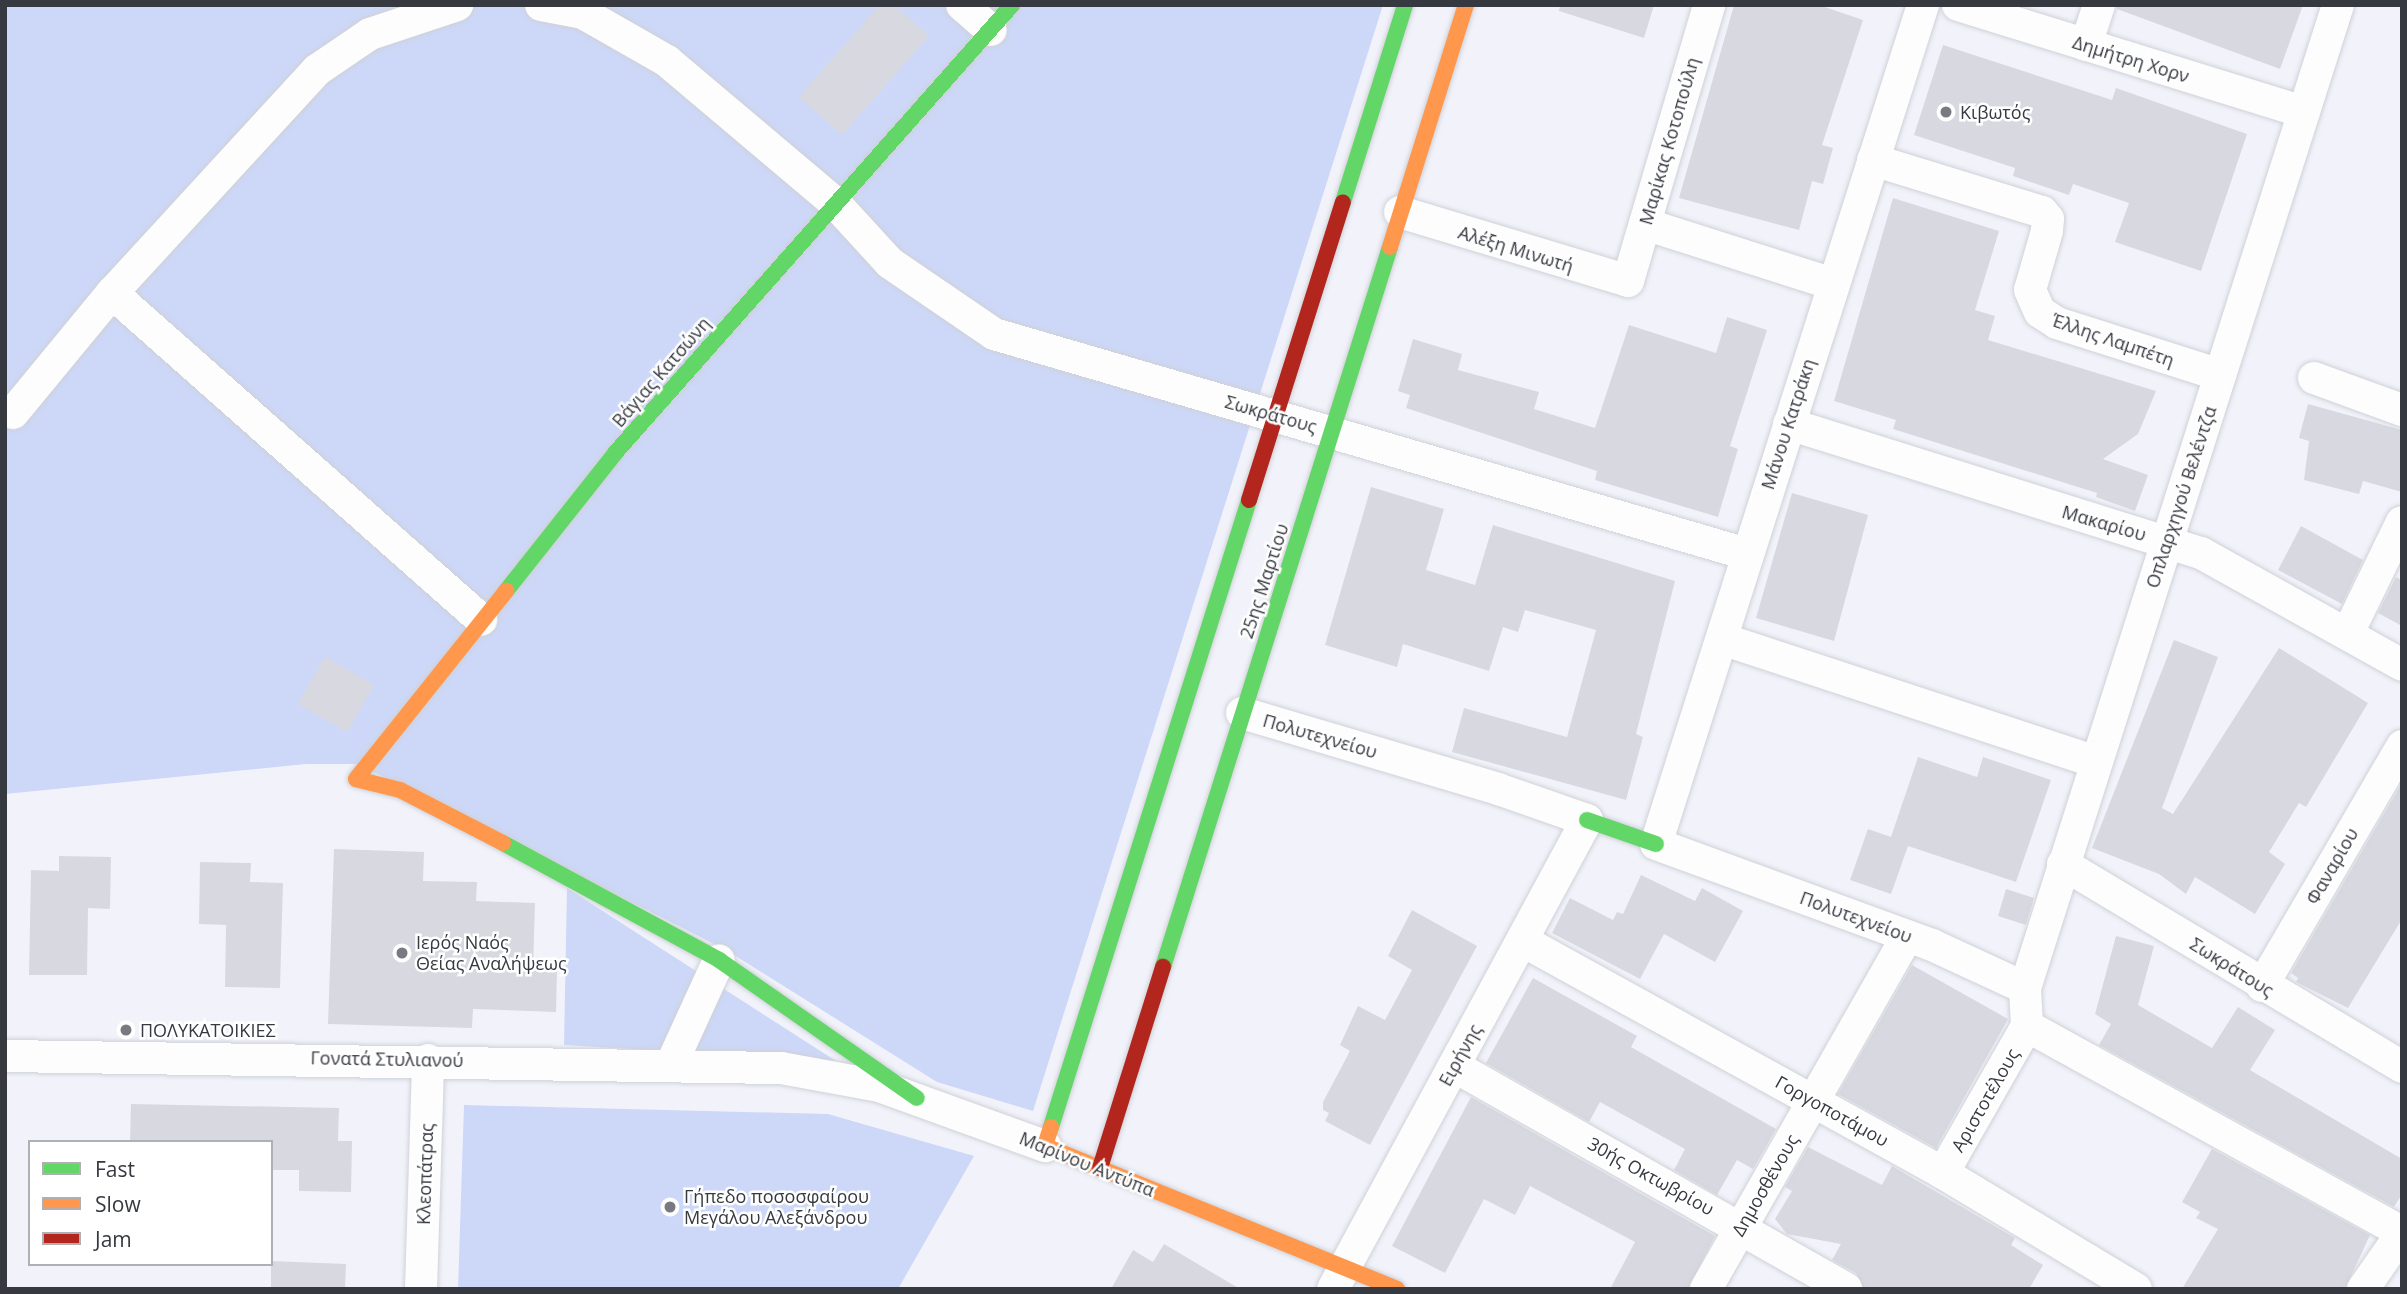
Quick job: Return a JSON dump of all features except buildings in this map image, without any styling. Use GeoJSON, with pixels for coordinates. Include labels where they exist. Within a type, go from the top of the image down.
{"type":"FeatureCollection","features":[{"type":"Feature","properties":{"kind":"street"},"geometry":{"type":"LineString","coordinates":[[13,413],[113,293],[317,70],[370,34],[457,5]]}},
{"type":"Feature","properties":{"kind":"street","name":"Σωκράτους"},"geometry":{"type":"LineString","coordinates":[[541,5],[583,13],[667,61],[835,203],[890,263],[994,334],[1747,554]]}},
{"type":"Feature","properties":{"kind":"street"},"geometry":{"type":"LineString","coordinates":[[962,5],[991,30]]}},
{"type":"Feature","properties":{"kind":"street","name":"Βάγιας Κατσώνη"},"geometry":{"type":"LineString","coordinates":[[719,960],[400,790],[356,779],[616,452],[1012,5]]}},
{"type":"Feature","properties":{"kind":"street","name":"25ης Μαρτίου"},"geometry":{"type":"LineString","coordinates":[[1045,1146],[1405,5]]}},
{"type":"Feature","properties":{"kind":"street","name":"25ης Μαρτίου"},"geometry":{"type":"LineString","coordinates":[[1100,1168],[1466,5]]}},
{"type":"Feature","properties":{"kind":"street","name":"Μαρίκας Κοτοπούλη"},"geometry":{"type":"LineString","coordinates":[[1632,278],[1645,224],[1709,5]]}},
{"type":"Feature","properties":{"kind":"street","name":"Μάνου Κατράκη"},"geometry":{"type":"LineString","coordinates":[[1656,844],[1923,5]]}},
{"type":"Feature","properties":{"kind":"street","name":"Δημήτρη Χορν"},"geometry":{"type":"LineString","coordinates":[[1958,5],[2304,112]]}},
{"type":"Feature","properties":{"kind":"street"},"geometry":{"type":"LineString","coordinates":[[2086,45],[2099,5]]}},
{"type":"Feature","properties":{"kind":"street","name":"Οπλαρχηγού Βελέντζα"},"geometry":{"type":"LineString","coordinates":[[2025,988],[2338,5]]}},
{"type":"Feature","properties":{"kind":"street","name":"Έλλης Λαμπέτη"},"geometry":{"type":"LineString","coordinates":[[1873,160],[2042,212],[2048,219],[2047,231],[2030,290],[2040,313],[2057,323],[2220,375]]}},
{"type":"Feature","properties":{"kind":"street","name":"Αλέξη Μινωτή"},"geometry":{"type":"LineString","coordinates":[[1400,212],[1618,281],[1632,278]]}},
{"type":"Feature","properties":{"kind":"street"},"geometry":{"type":"LineString","coordinates":[[1645,224],[1833,284]]}},
{"type":"Feature","properties":{"kind":"street"},"geometry":{"type":"LineString","coordinates":[[113,293],[481,620]]}},
{"type":"Feature","properties":{"kind":"street"},"geometry":{"type":"LineString","coordinates":[[2314,378],[2402,410]]}},
{"type":"Feature","properties":{"kind":"street","name":"Μακαρίου"},"geometry":{"type":"LineString","coordinates":[[1788,424],[2167,541],[2212,558],[2402,665]]}},
{"type":"Feature","properties":{"kind":"street"},"geometry":{"type":"LineString","coordinates":[[2348,633],[2402,522]]}},
{"type":"Feature","properties":{"kind":"street"},"geometry":{"type":"LineString","coordinates":[[1722,639],[2096,762]]}},
{"type":"Feature","properties":{"kind":"street","name":"Πολυτεχνείου"},"geometry":{"type":"LineString","coordinates":[[1242,713],[1486,785],[1656,844],[1907,936],[2025,988]]}},
{"type":"Feature","properties":{"kind":"street","name":"Φαναρίου"},"geometry":{"type":"LineString","coordinates":[[2262,986],[2402,746]]}},
{"type":"Feature","properties":{"kind":"street","name":"Ειρήνης"},"geometry":{"type":"LineString","coordinates":[[1338,1279],[1587,820]]}},
{"type":"Feature","properties":{"kind":"street","name":"Σωκράτους"},"geometry":{"type":"LineString","coordinates":[[2063,864],[2262,986],[2402,1067]]}},
{"type":"Feature","properties":{"kind":"street","name":"Δημοσθένους"},"geometry":{"type":"LineString","coordinates":[[1706,1289],[1907,936]]}},
{"type":"Feature","properties":{"kind":"street","name":"Γοργοποτάμου"},"geometry":{"type":"LineString","coordinates":[[1523,941],[1943,1173],[2136,1289]]}},
{"type":"Feature","properties":{"kind":"street"},"geometry":{"type":"LineString","coordinates":[[671,1065],[719,960],[800,1012],[917,1098]]}},
{"type":"Feature","properties":{"kind":"street"},"geometry":{"type":"LineString","coordinates":[[2025,988],[2027,1026],[2402,1233],[2392,1266],[2363,1289]]}},
{"type":"Feature","properties":{"kind":"street","name":"Αριστοτέλους"},"geometry":{"type":"LineString","coordinates":[[1943,1173],[2027,1026]]}},
{"type":"Feature","properties":{"kind":"street","name":"Γονατά Στυλιανού"},"geometry":{"type":"LineString","coordinates":[[5,1056],[428,1060],[768,1068]]}},
{"type":"Feature","properties":{"kind":"street","name":"Κλεοπάτρας"},"geometry":{"type":"LineString","coordinates":[[421,1289],[428,1060]]}},
{"type":"Feature","properties":{"kind":"street","name":"30ής Οκτωβρίου"},"geometry":{"type":"LineString","coordinates":[[1454,1066],[1846,1289]]}},
{"type":"Feature","properties":{"kind":"street","name":"Μαρίνου Αντύπα"},"geometry":{"type":"LineString","coordinates":[[768,1068],[846,1078],[917,1098],[1100,1168],[1338,1279],[1397,1289]]}},
{"type":"Feature","properties":{"kind":"shaded area"},"geometry":{"type":"Polygon","coordinates":[[[5,5],[1383,5],[1033,1111],[937,1082],[726,950],[358,764],[306,764],[5,794],[5,5]]]}},
{"type":"Feature","properties":{"kind":"shaded area"},"geometry":{"type":"Polygon","coordinates":[[[567,888],[836,1061],[564,1045],[567,888]]]}},
{"type":"Feature","properties":{"kind":"shaded area"},"geometry":{"type":"Polygon","coordinates":[[[464,1105],[828,1114],[974,1156],[898,1289],[458,1289],[464,1105]]]}},
{"type":"Feature","properties":{"kind":"traffic: fast"},"geometry":{"type":"LineString","coordinates":[[506,591],[616,452],[1012,5]]}},
{"type":"Feature","properties":{"kind":"traffic: fast"},"geometry":{"type":"LineString","coordinates":[[1343,202],[1405,5]]}},
{"type":"Feature","properties":{"kind":"traffic: fast"},"geometry":{"type":"LineString","coordinates":[[1163,967],[1390,247]]}},
{"type":"Feature","properties":{"kind":"traffic: fast"},"geometry":{"type":"LineString","coordinates":[[1051,1127],[1249,500]]}},
{"type":"Feature","properties":{"kind":"traffic: fast"},"geometry":{"type":"LineString","coordinates":[[1587,820],[1656,844]]}},
{"type":"Feature","properties":{"kind":"traffic: fast"},"geometry":{"type":"LineString","coordinates":[[503,843],[719,960],[917,1098]]}},
{"type":"Feature","properties":{"kind":"traffic: slow"},"geometry":{"type":"LineString","coordinates":[[1390,247],[1466,5]]}},
{"type":"Feature","properties":{"kind":"traffic: slow"},"geometry":{"type":"LineString","coordinates":[[503,843],[400,790],[356,779],[506,591]]}},
{"type":"Feature","properties":{"kind":"traffic: slow"},"geometry":{"type":"LineString","coordinates":[[1051,1127],[1045,1146],[1397,1289]]}},
{"type":"Feature","properties":{"kind":"traffic: jam"},"geometry":{"type":"LineString","coordinates":[[1249,500],[1343,202]]}},
{"type":"Feature","properties":{"kind":"traffic: jam"},"geometry":{"type":"LineString","coordinates":[[1100,1168],[1163,967]]}},
{"type":"Feature","properties":{"kind":"place","name":"Κιβωτός"},"geometry":{"type":"Point","coordinates":[1946,112]}},
{"type":"Feature","properties":{"kind":"place","name":"Ιερός Ναός Θείας Αναλήψεως"},"geometry":{"type":"Point","coordinates":[402,953]}},
{"type":"Feature","properties":{"kind":"place","name":"ΠΟΛΥΚΑΤΟΙΚΙΕΣ"},"geometry":{"type":"Point","coordinates":[126,1030]}},
{"type":"Feature","properties":{"kind":"place","name":"Γήπεδο ποσοσφαίρου Μεγάλου Αλεξάνδρου"},"geometry":{"type":"Point","coordinates":[670,1207]}}]}
